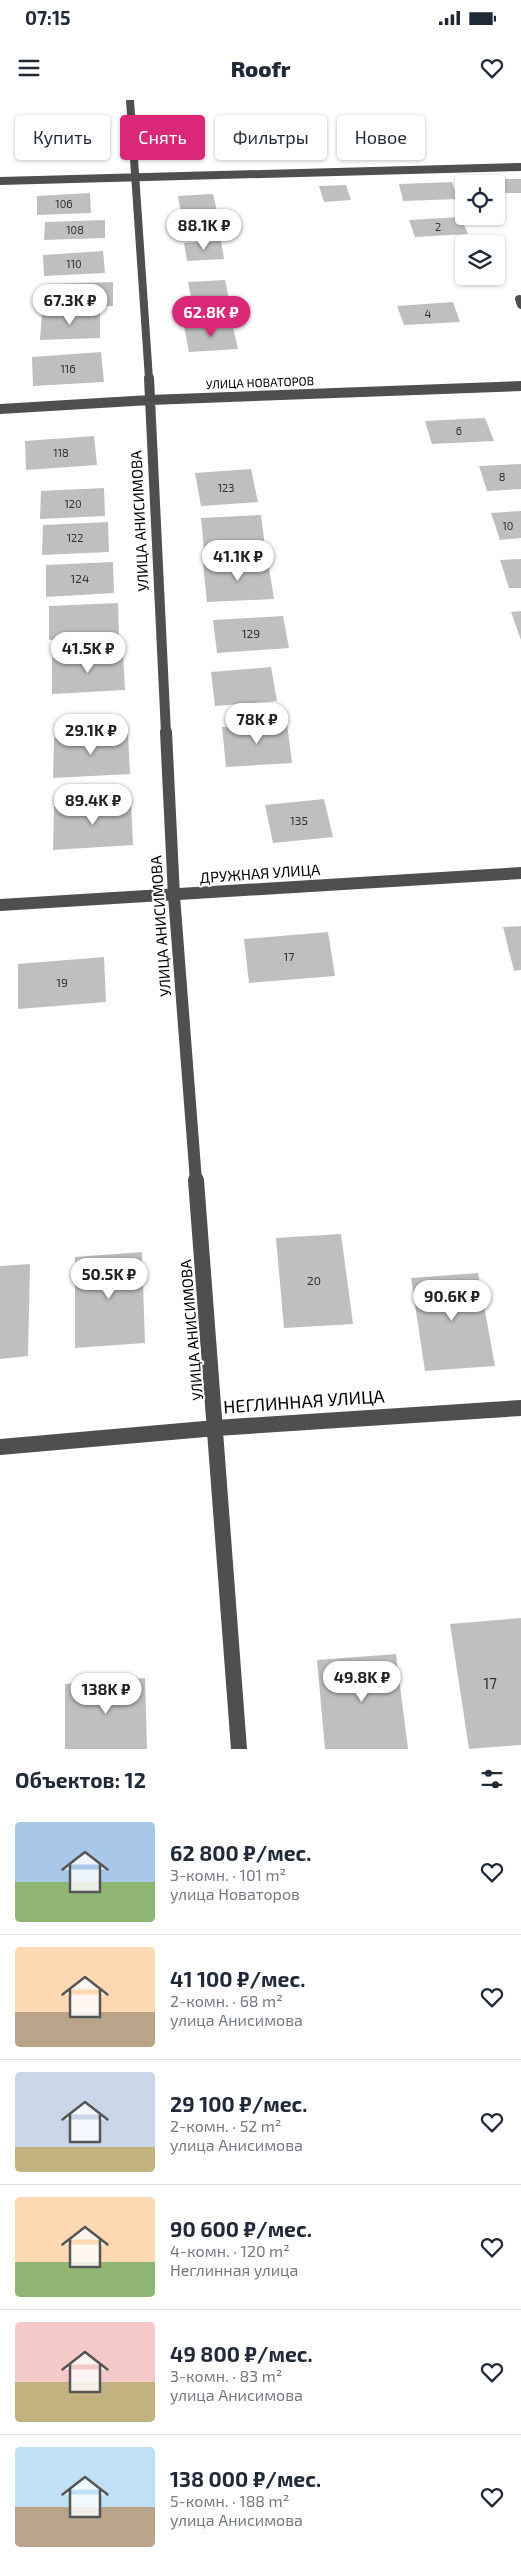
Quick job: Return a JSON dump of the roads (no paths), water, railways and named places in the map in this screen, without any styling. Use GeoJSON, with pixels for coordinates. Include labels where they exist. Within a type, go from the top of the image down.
{"type":"FeatureCollection","features":[{"type":"Feature","properties":{"kind":"street","name":"УЛИЦА АНИСИМОВА"},"geometry":{"type":"LineString","coordinates":[[130,100],[150,400],[174,896],[240,1749]]}},
{"type":"Feature","properties":{"kind":"street"},"geometry":{"type":"LineString","coordinates":[[0,181],[521,167]]}},
{"type":"Feature","properties":{"kind":"street","name":"УЛИЦА НОВАТОРОВ"},"geometry":{"type":"LineString","coordinates":[[0,409],[150,400],[521,386]]}},
{"type":"Feature","properties":{"kind":"street","name":"ДРУЖНАЯ УЛИЦА"},"geometry":{"type":"LineString","coordinates":[[0,905],[174,896],[521,873]]}},
{"type":"Feature","properties":{"kind":"street","name":"НЕГЛИННАЯ УЛИЦА"},"geometry":{"type":"LineString","coordinates":[[0,1447],[216,1428],[521,1408]]}}]}
